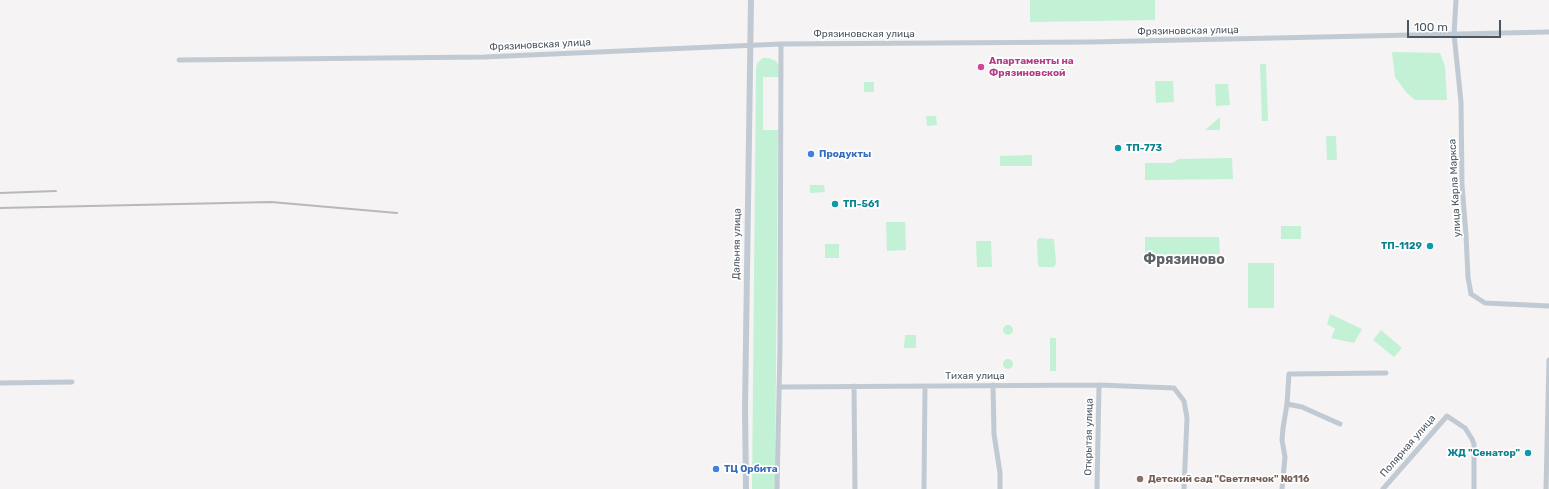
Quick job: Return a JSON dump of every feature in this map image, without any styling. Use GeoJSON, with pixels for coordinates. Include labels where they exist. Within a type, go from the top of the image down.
{"type":"FeatureCollection","features":[{"type":"Feature","properties":{"kind":"street","name":"Дальняя улица"},"geometry":{"type":"LineString","coordinates":[[746,489],[744,408],[751,0]]}},
{"type":"Feature","properties":{"kind":"street","name":"улица Карла Маркса"},"geometry":{"type":"LineString","coordinates":[[1456,0],[1454,34],[1460,102],[1462,185],[1468,277],[1471,294],[1485,303],[1549,306]]}},
{"type":"Feature","properties":{"kind":"street","name":"Фрязиновская улица"},"geometry":{"type":"LineString","coordinates":[[179,60],[484,57],[781,44],[1091,42],[1549,32]]}},
{"type":"Feature","properties":{"kind":"street"},"geometry":{"type":"LineString","coordinates":[[777,489],[781,44]]}},
{"type":"Feature","properties":{"kind":"street"},"geometry":{"type":"LineString","coordinates":[[1546,489],[1549,360]]}},
{"type":"Feature","properties":{"kind":"street"},"geometry":{"type":"LineString","coordinates":[[1282,489],[1285,457],[1282,440],[1289,374],[1386,373]]}},
{"type":"Feature","properties":{"kind":"street"},"geometry":{"type":"LineString","coordinates":[[0,383],[72,382]]}},
{"type":"Feature","properties":{"kind":"street"},"geometry":{"type":"LineString","coordinates":[[993,385],[994,434],[1000,473],[1000,489]]}},
{"type":"Feature","properties":{"kind":"street","name":"Тихая улица"},"geometry":{"type":"LineString","coordinates":[[779,386],[1099,385],[1174,388],[1184,401],[1187,418],[1184,489]]}},
{"type":"Feature","properties":{"kind":"street","name":"Открытая улица"},"geometry":{"type":"LineString","coordinates":[[1097,489],[1099,385]]}},
{"type":"Feature","properties":{"kind":"street"},"geometry":{"type":"LineString","coordinates":[[854,386],[855,489]]}},
{"type":"Feature","properties":{"kind":"street"},"geometry":{"type":"LineString","coordinates":[[924,489],[925,386]]}},
{"type":"Feature","properties":{"kind":"street"},"geometry":{"type":"LineString","coordinates":[[1287,404],[1302,407],[1340,424]]}},
{"type":"Feature","properties":{"kind":"street","name":"Полярная улица"},"geometry":{"type":"LineString","coordinates":[[1383,489],[1447,416],[1465,428],[1472,438],[1474,444],[1474,489]]}},
{"type":"Feature","properties":{"kind":"green space"},"geometry":{"type":"Polygon","coordinates":[[[1030,0],[1155,0],[1155,20],[1030,22],[1030,0]]]}},
{"type":"Feature","properties":{"kind":"green space"},"geometry":{"type":"Polygon","coordinates":[[[1392,52],[1440,53],[1445,66],[1447,100],[1415,100],[1406,92],[1395,77],[1392,52]]]}},
{"type":"Feature","properties":{"kind":"green space"},"geometry":{"type":"Polygon","coordinates":[[[763,58],[769,58],[776,61],[779,66],[779,77],[763,77],[763,130],[778,130],[775,489],[752,489],[756,69],[757,63],[763,58]]]}},
{"type":"Feature","properties":{"kind":"green space"},"geometry":{"type":"Polygon","coordinates":[[[1260,64],[1266,64],[1268,121],[1262,121],[1260,64]]]}},
{"type":"Feature","properties":{"kind":"green space"},"geometry":{"type":"Polygon","coordinates":[[[1155,81],[1173,81],[1174,102],[1156,103],[1155,81]]]}},
{"type":"Feature","properties":{"kind":"green space"},"geometry":{"type":"Polygon","coordinates":[[[864,82],[874,82],[874,92],[864,92],[864,82]]]}},
{"type":"Feature","properties":{"kind":"green space"},"geometry":{"type":"Polygon","coordinates":[[[1215,84],[1228,84],[1230,105],[1216,106],[1215,84]]]}},
{"type":"Feature","properties":{"kind":"green space"},"geometry":{"type":"Polygon","coordinates":[[[926,116],[936,116],[937,125],[927,126],[926,116]]]}},
{"type":"Feature","properties":{"kind":"green space"},"geometry":{"type":"Polygon","coordinates":[[[1220,117],[1220,130],[1205,130],[1220,117]]]}},
{"type":"Feature","properties":{"kind":"green space"},"geometry":{"type":"Polygon","coordinates":[[[1326,136],[1336,136],[1337,160],[1327,160],[1326,136]]]}},
{"type":"Feature","properties":{"kind":"green space"},"geometry":{"type":"Polygon","coordinates":[[[1032,155],[1032,166],[1000,166],[1000,156],[1032,155]]]}},
{"type":"Feature","properties":{"kind":"green space"},"geometry":{"type":"Polygon","coordinates":[[[1232,158],[1233,179],[1145,180],[1145,163],[1172,163],[1179,159],[1232,158]]]}},
{"type":"Feature","properties":{"kind":"green space"},"geometry":{"type":"Polygon","coordinates":[[[810,185],[824,185],[825,192],[810,193],[810,185]]]}},
{"type":"Feature","properties":{"kind":"green space"},"geometry":{"type":"Polygon","coordinates":[[[886,222],[905,222],[906,250],[887,251],[886,222]]]}},
{"type":"Feature","properties":{"kind":"green space"},"geometry":{"type":"Polygon","coordinates":[[[1281,226],[1301,226],[1301,239],[1281,239],[1281,226]]]}},
{"type":"Feature","properties":{"kind":"green space"},"geometry":{"type":"Polygon","coordinates":[[[1145,237],[1219,237],[1220,254],[1145,255],[1145,237]]]}},
{"type":"Feature","properties":{"kind":"green space"},"geometry":{"type":"Polygon","coordinates":[[[1039,238],[1054,239],[1056,263],[1054,267],[1040,267],[1038,265],[1037,241],[1039,238]]]}},
{"type":"Feature","properties":{"kind":"green space"},"geometry":{"type":"Polygon","coordinates":[[[976,241],[991,241],[992,267],[977,267],[976,241]]]}},
{"type":"Feature","properties":{"kind":"green space"},"geometry":{"type":"Polygon","coordinates":[[[825,244],[839,244],[839,258],[825,258],[825,244]]]}},
{"type":"Feature","properties":{"kind":"green space"},"geometry":{"type":"Polygon","coordinates":[[[1248,263],[1274,263],[1274,308],[1248,308],[1248,263]]]}},
{"type":"Feature","properties":{"kind":"green space"},"geometry":{"type":"Polygon","coordinates":[[[1330,314],[1362,329],[1354,343],[1331,338],[1335,329],[1327,324],[1330,314]]]}},
{"type":"Feature","properties":{"kind":"green space"},"geometry":{"type":"Polygon","coordinates":[[[1006,325],[1010,325],[1012,326],[1012,334],[1006,335],[1003,332],[1003,328],[1006,325]]]}},
{"type":"Feature","properties":{"kind":"green space"},"geometry":{"type":"Polygon","coordinates":[[[1381,330],[1402,348],[1394,357],[1373,340],[1381,330]]]}},
{"type":"Feature","properties":{"kind":"green space"},"geometry":{"type":"Polygon","coordinates":[[[905,335],[916,335],[916,348],[904,348],[905,335]]]}},
{"type":"Feature","properties":{"kind":"green space"},"geometry":{"type":"Polygon","coordinates":[[[1050,338],[1056,338],[1056,371],[1050,371],[1050,338]]]}},
{"type":"Feature","properties":{"kind":"green space"},"geometry":{"type":"Polygon","coordinates":[[[1006,359],[1010,359],[1012,360],[1012,368],[1006,369],[1003,366],[1003,362],[1006,359]]]}},
{"type":"Feature","properties":{"kind":"railway"},"geometry":{"type":"LineString","coordinates":[[0,193],[56,191]]}},
{"type":"Feature","properties":{"kind":"railway"},"geometry":{"type":"LineString","coordinates":[[0,208],[271,202],[397,213]]}},
{"type":"Feature","properties":{"kind":"place","name":"Апартаменты на Фрязиновской"},"geometry":{"type":"Point","coordinates":[981,67]}},
{"type":"Feature","properties":{"kind":"place","name":"ТП-773"},"geometry":{"type":"Point","coordinates":[1118,148]}},
{"type":"Feature","properties":{"kind":"place","name":"Продукты"},"geometry":{"type":"Point","coordinates":[811,154]}},
{"type":"Feature","properties":{"kind":"place","name":"ТП-561"},"geometry":{"type":"Point","coordinates":[835,204]}},
{"type":"Feature","properties":{"kind":"place","name":"ТП-1129"},"geometry":{"type":"Point","coordinates":[1430,246]}},
{"type":"Feature","properties":{"kind":"place","name":"ЖД \"Сенатор\""},"geometry":{"type":"Point","coordinates":[1528,453]}},
{"type":"Feature","properties":{"kind":"place","name":"ТЦ Орбита"},"geometry":{"type":"Point","coordinates":[716,469]}},
{"type":"Feature","properties":{"kind":"place","name":"Детский сад \"Светлячок\" №116"},"geometry":{"type":"Point","coordinates":[1140,479]}},
{"type":"Feature","properties":{"kind":"district","name":"Фрязиново"},"geometry":{"type":"Point","coordinates":[1184,260]}}]}
